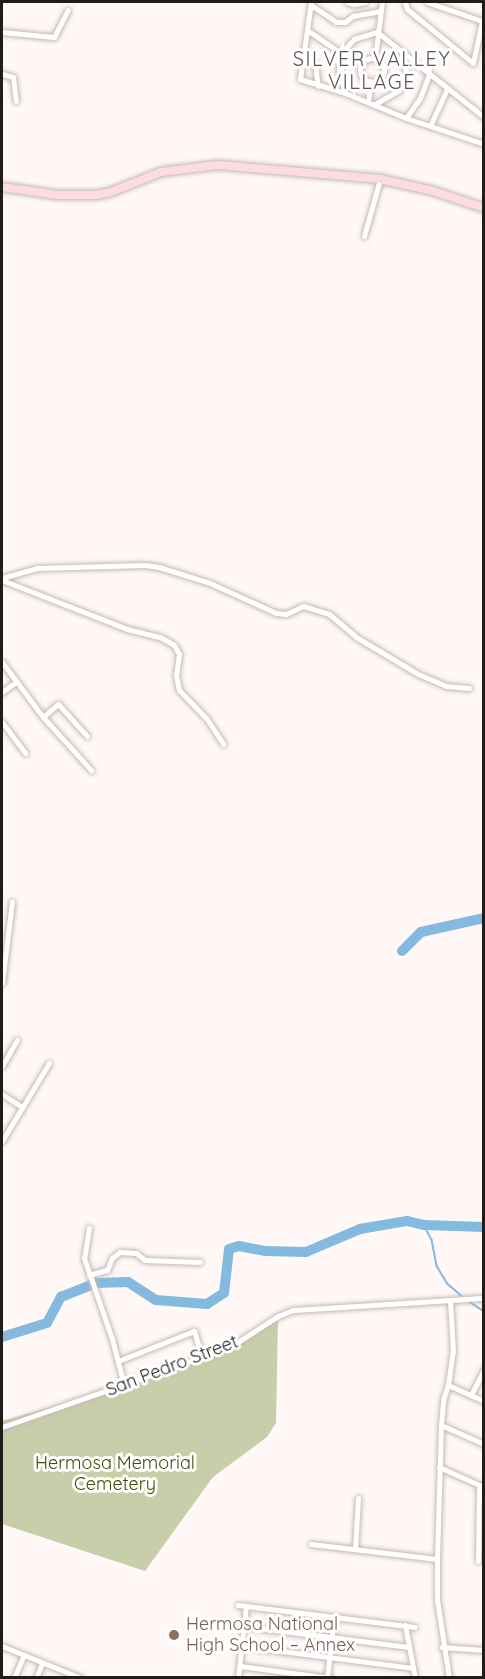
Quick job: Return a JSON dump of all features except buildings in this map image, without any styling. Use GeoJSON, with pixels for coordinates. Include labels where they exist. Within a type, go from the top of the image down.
{"type":"FeatureCollection","features":[{"type":"Feature","properties":{"kind":"street"},"geometry":{"type":"LineString","coordinates":[[347,2],[354,4],[365,2]]}},
{"type":"Feature","properties":{"kind":"street"},"geometry":{"type":"LineString","coordinates":[[375,58],[382,2]]}},
{"type":"Feature","properties":{"kind":"street"},"geometry":{"type":"LineString","coordinates":[[405,2],[407,9],[473,63],[482,21],[427,2]]}},
{"type":"Feature","properties":{"kind":"street"},"geometry":{"type":"LineString","coordinates":[[380,11],[353,16],[345,22],[336,21],[311,3],[300,79],[345,93],[406,118],[483,144]]}},
{"type":"Feature","properties":{"kind":"street"},"geometry":{"type":"LineString","coordinates":[[2,32],[54,37],[68,10]]}},
{"type":"Feature","properties":{"kind":"street"},"geometry":{"type":"LineString","coordinates":[[307,30],[341,53]]}},
{"type":"Feature","properties":{"kind":"street"},"geometry":{"type":"LineString","coordinates":[[377,32],[483,117]]}},
{"type":"Feature","properties":{"kind":"street"},"geometry":{"type":"LineString","coordinates":[[345,93],[339,70],[341,53],[354,39],[377,32]]}},
{"type":"Feature","properties":{"kind":"street"},"geometry":{"type":"LineString","coordinates":[[371,103],[399,90],[404,81],[405,62],[401,50]]}},
{"type":"Feature","properties":{"kind":"street"},"geometry":{"type":"LineString","coordinates":[[304,54],[315,65],[318,86]]}},
{"type":"Feature","properties":{"kind":"street"},"geometry":{"type":"LineString","coordinates":[[375,58],[382,62],[384,69],[379,80],[372,81],[364,78],[361,68],[368,59],[375,58]]}},
{"type":"Feature","properties":{"kind":"street"},"geometry":{"type":"LineString","coordinates":[[2,74],[14,77],[16,101]]}},
{"type":"Feature","properties":{"kind":"street"},"geometry":{"type":"LineString","coordinates":[[406,118],[420,98],[429,75]]}},
{"type":"Feature","properties":{"kind":"street"},"geometry":{"type":"LineString","coordinates":[[371,103],[372,81]]}},
{"type":"Feature","properties":{"kind":"street"},"geometry":{"type":"LineString","coordinates":[[430,126],[447,88]]}},
{"type":"Feature","properties":{"kind":"street"},"geometry":{"type":"LineString","coordinates":[[2,187],[58,195],[96,195],[111,192],[161,172],[218,165],[380,179],[434,191],[483,208]]}},
{"type":"Feature","properties":{"kind":"street"},"geometry":{"type":"LineString","coordinates":[[364,236],[380,179]]}},
{"type":"Feature","properties":{"kind":"street"},"geometry":{"type":"LineString","coordinates":[[2,579],[37,568],[145,565],[159,567],[210,583],[276,613],[286,614],[307,606],[329,614],[356,638],[418,674],[446,686],[468,688]]}},
{"type":"Feature","properties":{"kind":"street"},"geometry":{"type":"LineString","coordinates":[[2,579],[127,629],[160,637],[174,645],[178,654],[176,675],[179,690],[207,719],[223,744]]}},
{"type":"Feature","properties":{"kind":"street"},"geometry":{"type":"LineString","coordinates":[[2,662],[44,717],[91,770]]}},
{"type":"Feature","properties":{"kind":"street"},"geometry":{"type":"LineString","coordinates":[[2,692],[16,681]]}},
{"type":"Feature","properties":{"kind":"street"},"geometry":{"type":"LineString","coordinates":[[44,717],[58,704],[87,736]]}},
{"type":"Feature","properties":{"kind":"street"},"geometry":{"type":"LineString","coordinates":[[2,725],[25,753]]}},
{"type":"Feature","properties":{"kind":"street"},"geometry":{"type":"LineString","coordinates":[[2,983],[12,902]]}},
{"type":"Feature","properties":{"kind":"street"},"geometry":{"type":"LineString","coordinates":[[2,1066],[17,1040]]}},
{"type":"Feature","properties":{"kind":"street"},"geometry":{"type":"LineString","coordinates":[[2,1141],[49,1063]]}},
{"type":"Feature","properties":{"kind":"street"},"geometry":{"type":"LineString","coordinates":[[2,1094],[22,1107]]}},
{"type":"Feature","properties":{"kind":"street"},"geometry":{"type":"LineString","coordinates":[[89,1228],[84,1258],[124,1385]]}},
{"type":"Feature","properties":{"kind":"street"},"geometry":{"type":"LineString","coordinates":[[89,1275],[107,1270],[112,1258],[120,1252],[136,1253],[145,1260],[200,1262]]}},
{"type":"Feature","properties":{"kind":"street","name":"San Pedro Street"},"geometry":{"type":"LineString","coordinates":[[2,1428],[202,1358],[236,1344],[278,1316],[293,1310],[483,1298]]}},
{"type":"Feature","properties":{"kind":"street"},"geometry":{"type":"LineString","coordinates":[[449,1677],[442,1647],[437,1600],[437,1559],[441,1425],[443,1400],[448,1385],[453,1351],[450,1300]]}},
{"type":"Feature","properties":{"kind":"street"},"geometry":{"type":"LineString","coordinates":[[118,1361],[194,1331],[202,1358]]}},
{"type":"Feature","properties":{"kind":"street"},"geometry":{"type":"LineString","coordinates":[[471,1395],[483,1369]]}},
{"type":"Feature","properties":{"kind":"street"},"geometry":{"type":"LineString","coordinates":[[448,1385],[483,1401]]}},
{"type":"Feature","properties":{"kind":"street"},"geometry":{"type":"LineString","coordinates":[[441,1425],[483,1444]]}},
{"type":"Feature","properties":{"kind":"street"},"geometry":{"type":"LineString","coordinates":[[439,1467],[481,1486],[478,1561]]}},
{"type":"Feature","properties":{"kind":"street"},"geometry":{"type":"LineString","coordinates":[[355,1549],[358,1498]]}},
{"type":"Feature","properties":{"kind":"street"},"geometry":{"type":"LineString","coordinates":[[311,1544],[437,1559]]}},
{"type":"Feature","properties":{"kind":"street"},"geometry":{"type":"LineString","coordinates":[[238,1605],[415,1627]]}},
{"type":"Feature","properties":{"kind":"street"},"geometry":{"type":"LineString","coordinates":[[238,1677],[246,1606]]}},
{"type":"Feature","properties":{"kind":"street"},"geometry":{"type":"LineString","coordinates":[[240,1666],[328,1677],[334,1617]]}},
{"type":"Feature","properties":{"kind":"street"},"geometry":{"type":"LineString","coordinates":[[405,1625],[415,1677]]}},
{"type":"Feature","properties":{"kind":"street"},"geometry":{"type":"LineString","coordinates":[[244,1626],[409,1647]]}},
{"type":"Feature","properties":{"kind":"street"},"geometry":{"type":"LineString","coordinates":[[242,1646],[413,1668]]}},
{"type":"Feature","properties":{"kind":"street"},"geometry":{"type":"LineString","coordinates":[[2,1655],[3,1647],[80,1677]]}},
{"type":"Feature","properties":{"kind":"street"},"geometry":{"type":"LineString","coordinates":[[442,1647],[483,1650]]}},
{"type":"Feature","properties":{"kind":"street"},"geometry":{"type":"LineString","coordinates":[[15,1677],[24,1655]]}},
{"type":"Feature","properties":{"kind":"street"},"geometry":{"type":"LineString","coordinates":[[36,1677],[42,1663]]}},
{"type":"Feature","properties":{"kind":"street"},"geometry":{"type":"LineString","coordinates":[[57,1677],[60,1669]]}},
{"type":"Feature","properties":{"kind":"green space","name":"Hermosa Memorial Cemetery"},"geometry":{"type":"Polygon","coordinates":[[[278,1319],[276,1423],[267,1437],[213,1477],[145,1571],[2,1524],[2,1421],[119,1388],[233,1348],[278,1319]]]}},
{"type":"Feature","properties":{"kind":"waterway"},"geometry":{"type":"LineString","coordinates":[[402,951],[421,932],[484,918]]}},
{"type":"Feature","properties":{"kind":"waterway"},"geometry":{"type":"LineString","coordinates":[[2,1337],[47,1323],[61,1297],[96,1283],[128,1282],[156,1300],[207,1304],[224,1293],[229,1249],[239,1246],[265,1251],[306,1252],[360,1229],[407,1221],[424,1225],[484,1227]]}},
{"type":"Feature","properties":{"kind":"waterway"},"geometry":{"type":"LineString","coordinates":[[424,1225],[432,1240],[437,1266],[448,1284],[462,1296]]}},
{"type":"Feature","properties":{"kind":"waterway"},"geometry":{"type":"LineString","coordinates":[[468,1301],[484,1311]]}},
{"type":"Feature","properties":{"kind":"place","name":"Hermosa National High School – Annex"},"geometry":{"type":"Point","coordinates":[174,1635]}},
{"type":"Feature","properties":{"kind":"district","name":"SILVER VALLEY VILLAGE"},"geometry":{"type":"Point","coordinates":[372,70]}}]}
